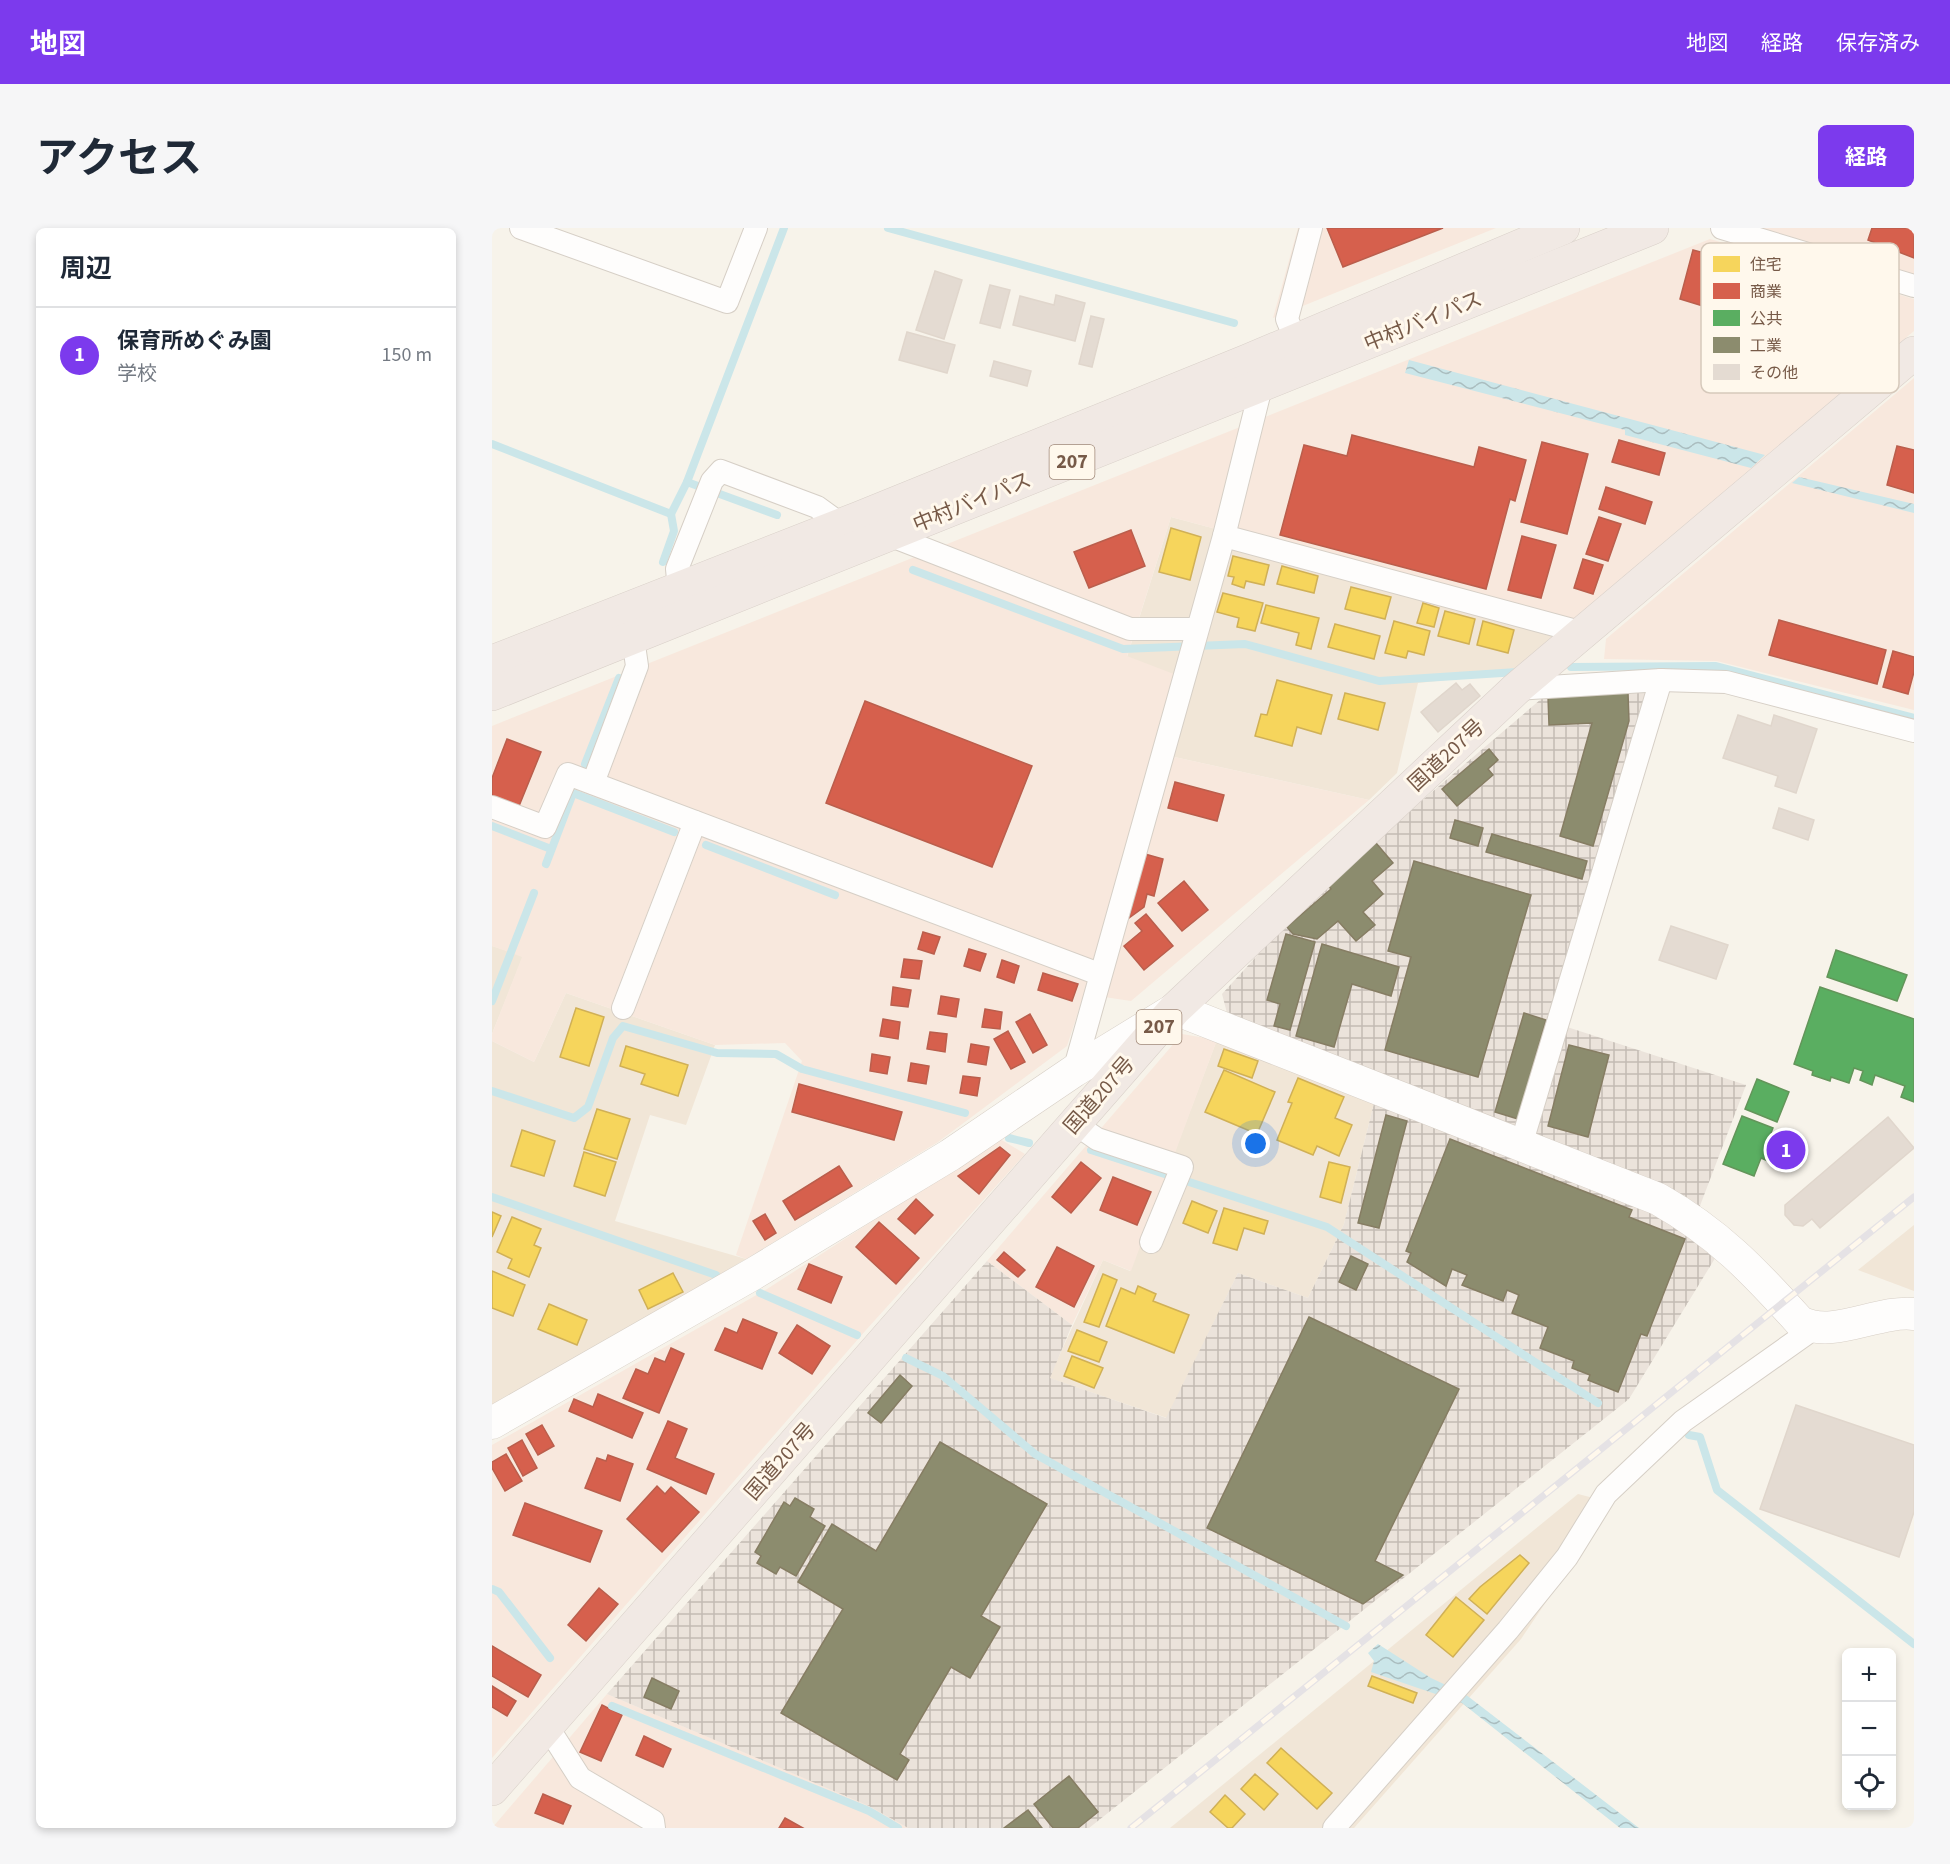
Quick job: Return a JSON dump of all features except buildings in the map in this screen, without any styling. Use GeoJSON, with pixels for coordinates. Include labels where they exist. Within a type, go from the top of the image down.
{"type":"FeatureCollection","features":[{"type":"Feature","properties":{"kind":"highway","name":"中村バイパス"},"geometry":{"type":"LineString","coordinates":[[492,694],[889,535],[1254,374],[1294,339],[1563,228]]}},
{"type":"Feature","properties":{"kind":"highway","name":"中村バイパス"},"geometry":{"type":"LineString","coordinates":[[492,662],[842,525],[1254,374],[1308,368],[1652,228]]}},
{"type":"Feature","properties":{"kind":"highway","name":"国道207号"},"geometry":{"type":"LineString","coordinates":[[1899,366],[1914,353]]}},
{"type":"Feature","properties":{"kind":"highway","name":"国道207号"},"geometry":{"type":"LineString","coordinates":[[492,1790],[1175,1009],[1516,689],[1867,393]]}},
{"type":"Feature","properties":{"kind":"street"},"geometry":{"type":"LineString","coordinates":[[521,228],[727,302],[756,228]]}},
{"type":"Feature","properties":{"kind":"street"},"geometry":{"type":"LineString","coordinates":[[1308,368],[1287,318],[1311,228]]}},
{"type":"Feature","properties":{"kind":"street"},"geometry":{"type":"LineString","coordinates":[[1722,228],[1772,243]]}},
{"type":"Feature","properties":{"kind":"street"},"geometry":{"type":"LineString","coordinates":[[1899,281],[1914,286]]}},
{"type":"Feature","properties":{"kind":"street"},"geometry":{"type":"LineString","coordinates":[[1074,1071],[1099,974],[1224,536],[1254,374]]}},
{"type":"Feature","properties":{"kind":"street"},"geometry":{"type":"LineString","coordinates":[[679,589],[677,569],[712,481],[721,471],[817,507],[842,525]]}},
{"type":"Feature","properties":{"kind":"street"},"geometry":{"type":"LineString","coordinates":[[889,535],[1130,630],[1193,641]]}},
{"type":"Feature","properties":{"kind":"street"},"geometry":{"type":"LineString","coordinates":[[1224,536],[1584,633]]}},
{"type":"Feature","properties":{"kind":"street"},"geometry":{"type":"LineString","coordinates":[[593,783],[637,666],[633,638]]}},
{"type":"Feature","properties":{"kind":"street"},"geometry":{"type":"LineString","coordinates":[[1516,689],[1661,680],[1726,682],[1914,730]]}},
{"type":"Feature","properties":{"kind":"street"},"geometry":{"type":"LineString","coordinates":[[1521,1145],[1661,680]]}},
{"type":"Feature","properties":{"kind":"street"},"geometry":{"type":"LineString","coordinates":[[492,807],[545,827],[568,774],[1099,974]]}},
{"type":"Feature","properties":{"kind":"street"},"geometry":{"type":"LineString","coordinates":[[623,1008],[695,822]]}},
{"type":"Feature","properties":{"kind":"street"},"geometry":{"type":"LineString","coordinates":[[492,1423],[753,1274],[931,1167],[1074,1071],[1175,1009],[1658,1199],[1695,1220],[1737,1255],[1800,1322],[1813,1329]]}},
{"type":"Feature","properties":{"kind":"street"},"geometry":{"type":"LineString","coordinates":[[1074,1124],[1097,1139],[1182,1167],[1151,1242]]}},
{"type":"Feature","properties":{"kind":"street"},"geometry":{"type":"LineString","coordinates":[[1334,1828],[1460,1685],[1567,1557],[1606,1494],[1683,1420],[1813,1329],[1899,1313],[1914,1314]]}},
{"type":"Feature","properties":{"kind":"street"},"geometry":{"type":"LineString","coordinates":[[547,1726],[579,1778],[653,1821],[654,1828]]}},
{"type":"Feature","properties":{"kind":"shaded area"},"geometry":{"type":"Polygon","coordinates":[[[1298,228],[1496,228],[1273,318],[1298,228]]]}},
{"type":"Feature","properties":{"kind":"shaded area"},"geometry":{"type":"Polygon","coordinates":[[[1757,228],[1914,228],[1914,275],[1899,271],[1899,243],[1807,243],[1757,228]]]}},
{"type":"Feature","properties":{"kind":"shaded area"},"geometry":{"type":"Polygon","coordinates":[[[1710,239],[1724,243],[1701,243],[1701,393],[1841,393],[1569,623],[1171,517],[1127,656],[1192,681],[1170,756],[1369,800],[1131,1001],[1084,994],[1067,1046],[938,1142],[746,1259],[736,1255],[802,1061],[785,1043],[715,1045],[566,993],[534,1062],[492,1041],[492,1034],[522,957],[492,946],[492,726],[1710,239]]]}},
{"type":"Feature","properties":{"kind":"shaded area"},"geometry":{"type":"Polygon","coordinates":[[[1899,295],[1914,299],[1914,331],[1899,344],[1899,295]]]}},
{"type":"Feature","properties":{"kind":"shaded area"},"geometry":{"type":"Polygon","coordinates":[[[1914,378],[1914,710],[1717,661],[1604,659],[1606,639],[1914,378]]]}},
{"type":"Feature","properties":{"kind":"shaded area"},"geometry":{"type":"Polygon","coordinates":[[[1171,517],[1569,623],[1511,673],[1418,683],[1397,773],[1369,800],[1170,756],[1127,657],[1171,517]]]}},
{"type":"Feature","properties":{"kind":"shaded area"},"geometry":{"type":"Polygon","coordinates":[[[1664,685],[1564,1026],[1746,1085],[1690,1232],[1717,1255],[1629,1399],[1089,1828],[908,1828],[869,1806],[607,1694],[987,1261],[1072,1325],[1050,1378],[1166,1418],[1238,1273],[1308,1298],[1344,1224],[1381,1075],[1227,1013],[1222,994],[1317,890],[1547,694],[1664,685]]]}},
{"type":"Feature","properties":{"kind":"shaded area"},"geometry":{"type":"Polygon","coordinates":[[[492,946],[523,956],[492,1034],[492,946]]]}},
{"type":"Feature","properties":{"kind":"shaded area"},"geometry":{"type":"Polygon","coordinates":[[[566,993],[715,1045],[686,1125],[650,1115],[615,1221],[746,1259],[492,1408],[492,1041],[534,1062],[566,993]]]}},
{"type":"Feature","properties":{"kind":"shaded area"},"geometry":{"type":"Polygon","coordinates":[[[1227,1013],[1381,1075],[1344,1224],[1308,1298],[1238,1273],[1167,1418],[1049,1378],[1103,1260],[1130,1271],[1227,1013]]]}},
{"type":"Feature","properties":{"kind":"shaded area"},"geometry":{"type":"Polygon","coordinates":[[[1182,1034],[1217,1040],[1131,1271],[1103,1260],[1072,1325],[987,1261],[1182,1034]]]}},
{"type":"Feature","properties":{"kind":"shaded area"},"geometry":{"type":"Polygon","coordinates":[[[1000,1139],[1025,1154],[866,1330],[492,1758],[492,1445],[767,1289],[1000,1139]]]}},
{"type":"Feature","properties":{"kind":"shaded area"},"geometry":{"type":"Polygon","coordinates":[[[1914,1225],[1914,1291],[1858,1270],[1914,1225]]]}},
{"type":"Feature","properties":{"kind":"shaded area"},"geometry":{"type":"Polygon","coordinates":[[[1578,1494],[1613,1503],[1521,1639],[1354,1828],[1170,1828],[1578,1494]]]}},
{"type":"Feature","properties":{"kind":"shaded area"},"geometry":{"type":"Polygon","coordinates":[[[607,1694],[870,1806],[908,1828],[492,1828],[607,1694]]]}},
{"type":"Feature","properties":{"kind":"water"},"geometry":{"type":"Polygon","coordinates":[[[1409,360],[1765,455],[1751,468],[1625,435],[1625,430],[1405,373],[1409,360]]]}},
{"type":"Feature","properties":{"kind":"water"},"geometry":{"type":"Polygon","coordinates":[[[1799,477],[1914,504],[1914,513],[1792,483],[1799,477]]]}},
{"type":"Feature","properties":{"kind":"water"},"geometry":{"type":"Polygon","coordinates":[[[1378,1644],[1431,1678],[1465,1694],[1639,1828],[1620,1828],[1462,1703],[1371,1672],[1374,1661],[1368,1653],[1378,1644]]]}},
{"type":"Feature","properties":{"kind":"waterway"},"geometry":{"type":"LineString","coordinates":[[492,444],[671,514],[687,482],[784,228]]}},
{"type":"Feature","properties":{"kind":"waterway"},"geometry":{"type":"LineString","coordinates":[[888,228],[1234,323]]}},
{"type":"Feature","properties":{"kind":"waterway"},"geometry":{"type":"LineString","coordinates":[[687,482],[777,515]]}},
{"type":"Feature","properties":{"kind":"waterway"},"geometry":{"type":"LineString","coordinates":[[663,562],[674,531],[671,514]]}},
{"type":"Feature","properties":{"kind":"waterway"},"geometry":{"type":"LineString","coordinates":[[913,570],[1123,649],[1245,644],[1379,681],[1517,672]]}},
{"type":"Feature","properties":{"kind":"waterway"},"geometry":{"type":"LineString","coordinates":[[1571,667],[1716,666],[1914,718]]}},
{"type":"Feature","properties":{"kind":"waterway"},"geometry":{"type":"LineString","coordinates":[[585,764],[619,678]]}},
{"type":"Feature","properties":{"kind":"waterway"},"geometry":{"type":"LineString","coordinates":[[546,864],[573,793],[674,832]]}},
{"type":"Feature","properties":{"kind":"waterway"},"geometry":{"type":"LineString","coordinates":[[492,826],[551,849]]}},
{"type":"Feature","properties":{"kind":"waterway"},"geometry":{"type":"LineString","coordinates":[[706,845],[835,895]]}},
{"type":"Feature","properties":{"kind":"waterway"},"geometry":{"type":"LineString","coordinates":[[492,1001],[534,893]]}},
{"type":"Feature","properties":{"kind":"waterway"},"geometry":{"type":"LineString","coordinates":[[492,1091],[574,1118],[588,1107],[613,1038],[623,1026],[717,1053],[776,1054],[802,1069],[965,1113]]}},
{"type":"Feature","properties":{"kind":"waterway"},"geometry":{"type":"LineString","coordinates":[[1009,1138],[1029,1143]]}},
{"type":"Feature","properties":{"kind":"waterway"},"geometry":{"type":"LineString","coordinates":[[1091,1150],[1327,1227],[1598,1403]]}},
{"type":"Feature","properties":{"kind":"waterway"},"geometry":{"type":"LineString","coordinates":[[492,1197],[716,1275]]}},
{"type":"Feature","properties":{"kind":"waterway"},"geometry":{"type":"LineString","coordinates":[[760,1293],[857,1335]]}},
{"type":"Feature","properties":{"kind":"waterway"},"geometry":{"type":"LineString","coordinates":[[906,1358],[943,1376],[1035,1454],[1346,1626]]}},
{"type":"Feature","properties":{"kind":"waterway"},"geometry":{"type":"LineString","coordinates":[[1689,1435],[1700,1437],[1717,1490],[1914,1644]]}},
{"type":"Feature","properties":{"kind":"waterway"},"geometry":{"type":"LineString","coordinates":[[492,1589],[499,1592],[550,1658]]}},
{"type":"Feature","properties":{"kind":"waterway"},"geometry":{"type":"LineString","coordinates":[[612,1706],[869,1811],[898,1828]]}},
{"type":"Feature","properties":{"kind":"railway"},"geometry":{"type":"LineString","coordinates":[[1131,1828],[1914,1197]]}},
{"type":"Feature","properties":{"kind":"place","name":"保育所めぐみ園"},"geometry":{"type":"Point","coordinates":[1786,1150]}}]}
